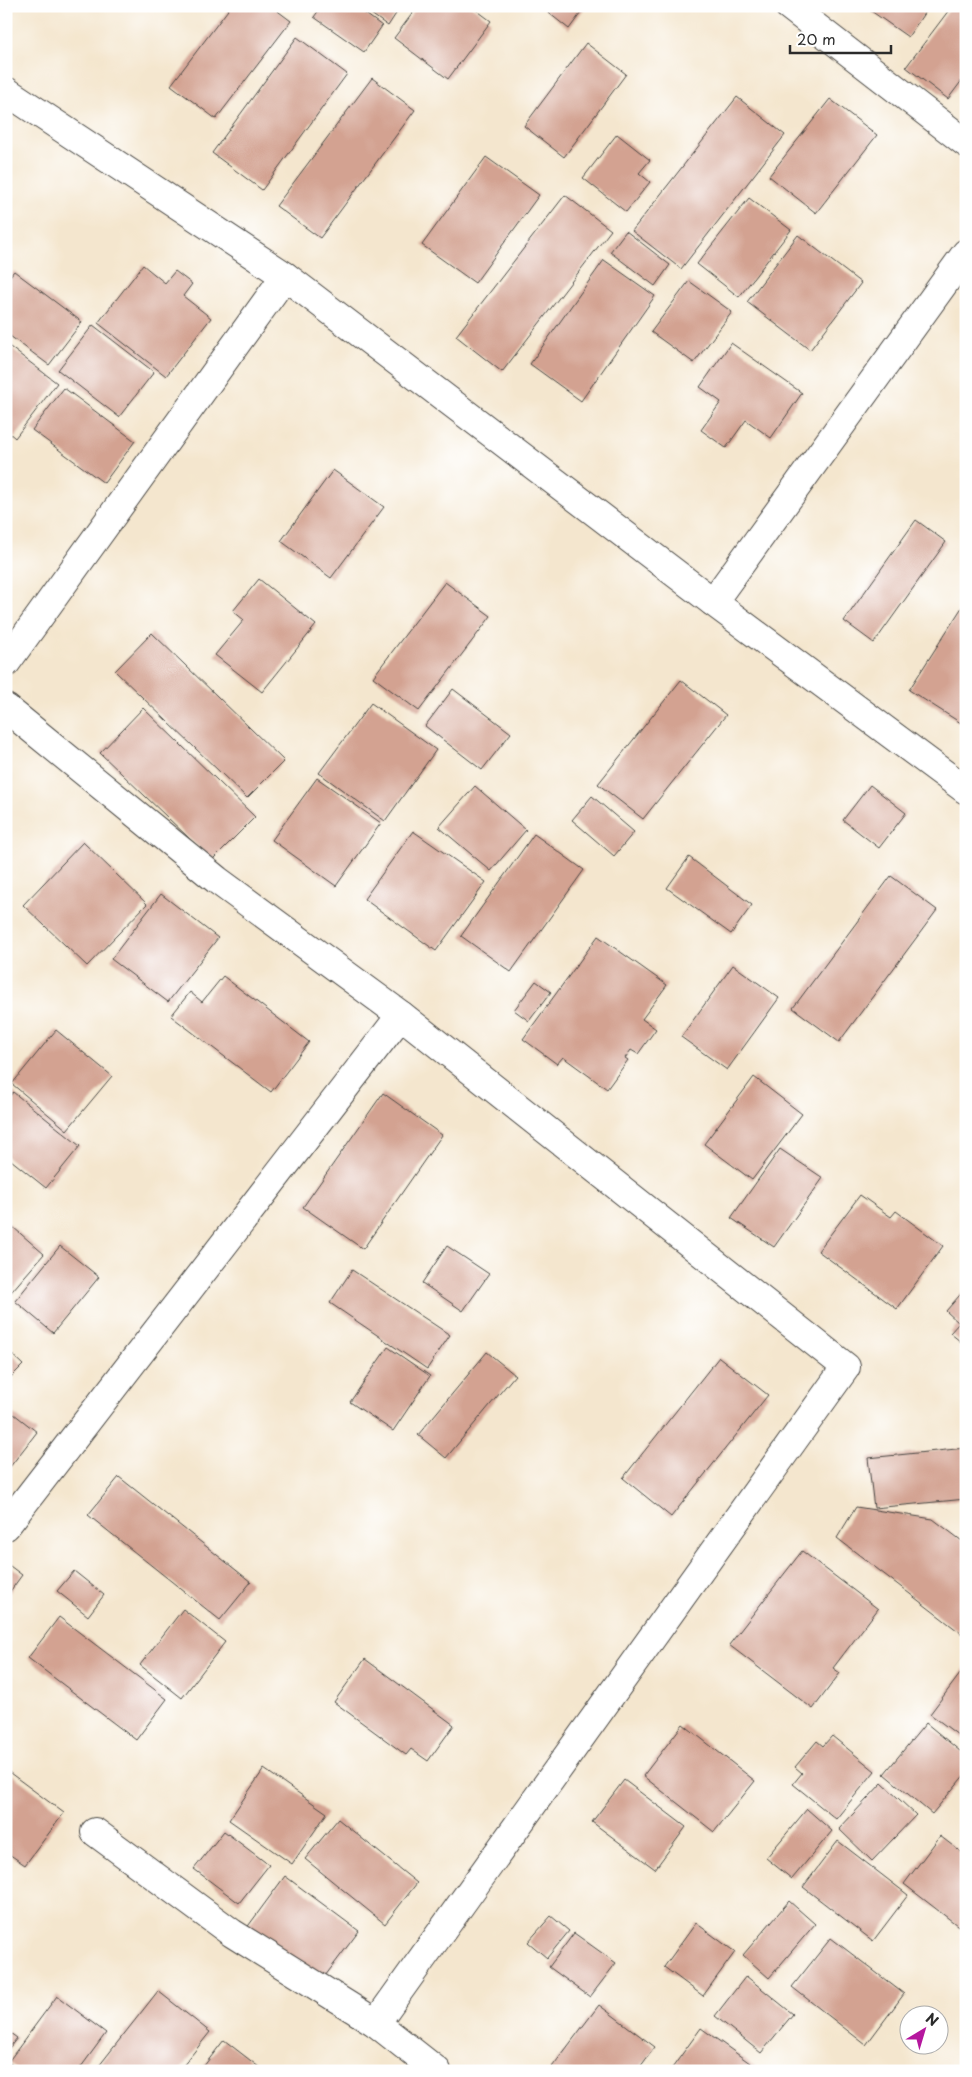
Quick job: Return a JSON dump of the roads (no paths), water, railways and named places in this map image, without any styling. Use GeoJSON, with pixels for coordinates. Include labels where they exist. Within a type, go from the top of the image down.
{"type":"FeatureCollection","features":[{"type":"Feature","properties":{"kind":"street"},"geometry":{"type":"LineString","coordinates":[[789,6],[966,143]]}},
{"type":"Feature","properties":{"kind":"street"},"geometry":{"type":"LineString","coordinates":[[6,91],[285,276],[713,602],[966,790]]}},
{"type":"Feature","properties":{"kind":"street"},"geometry":{"type":"LineString","coordinates":[[713,602],[966,253]]}},
{"type":"Feature","properties":{"kind":"street"},"geometry":{"type":"LineString","coordinates":[[6,664],[285,276]]}},
{"type":"Feature","properties":{"kind":"street"},"geometry":{"type":"LineString","coordinates":[[6,708],[217,880],[401,1015],[846,1367],[376,2022]]}},
{"type":"Feature","properties":{"kind":"street"},"geometry":{"type":"LineString","coordinates":[[6,1526],[401,1015]]}},
{"type":"Feature","properties":{"kind":"street"},"geometry":{"type":"LineString","coordinates":[[95,1832],[232,1933],[376,2022],[437,2071]]}}]}
